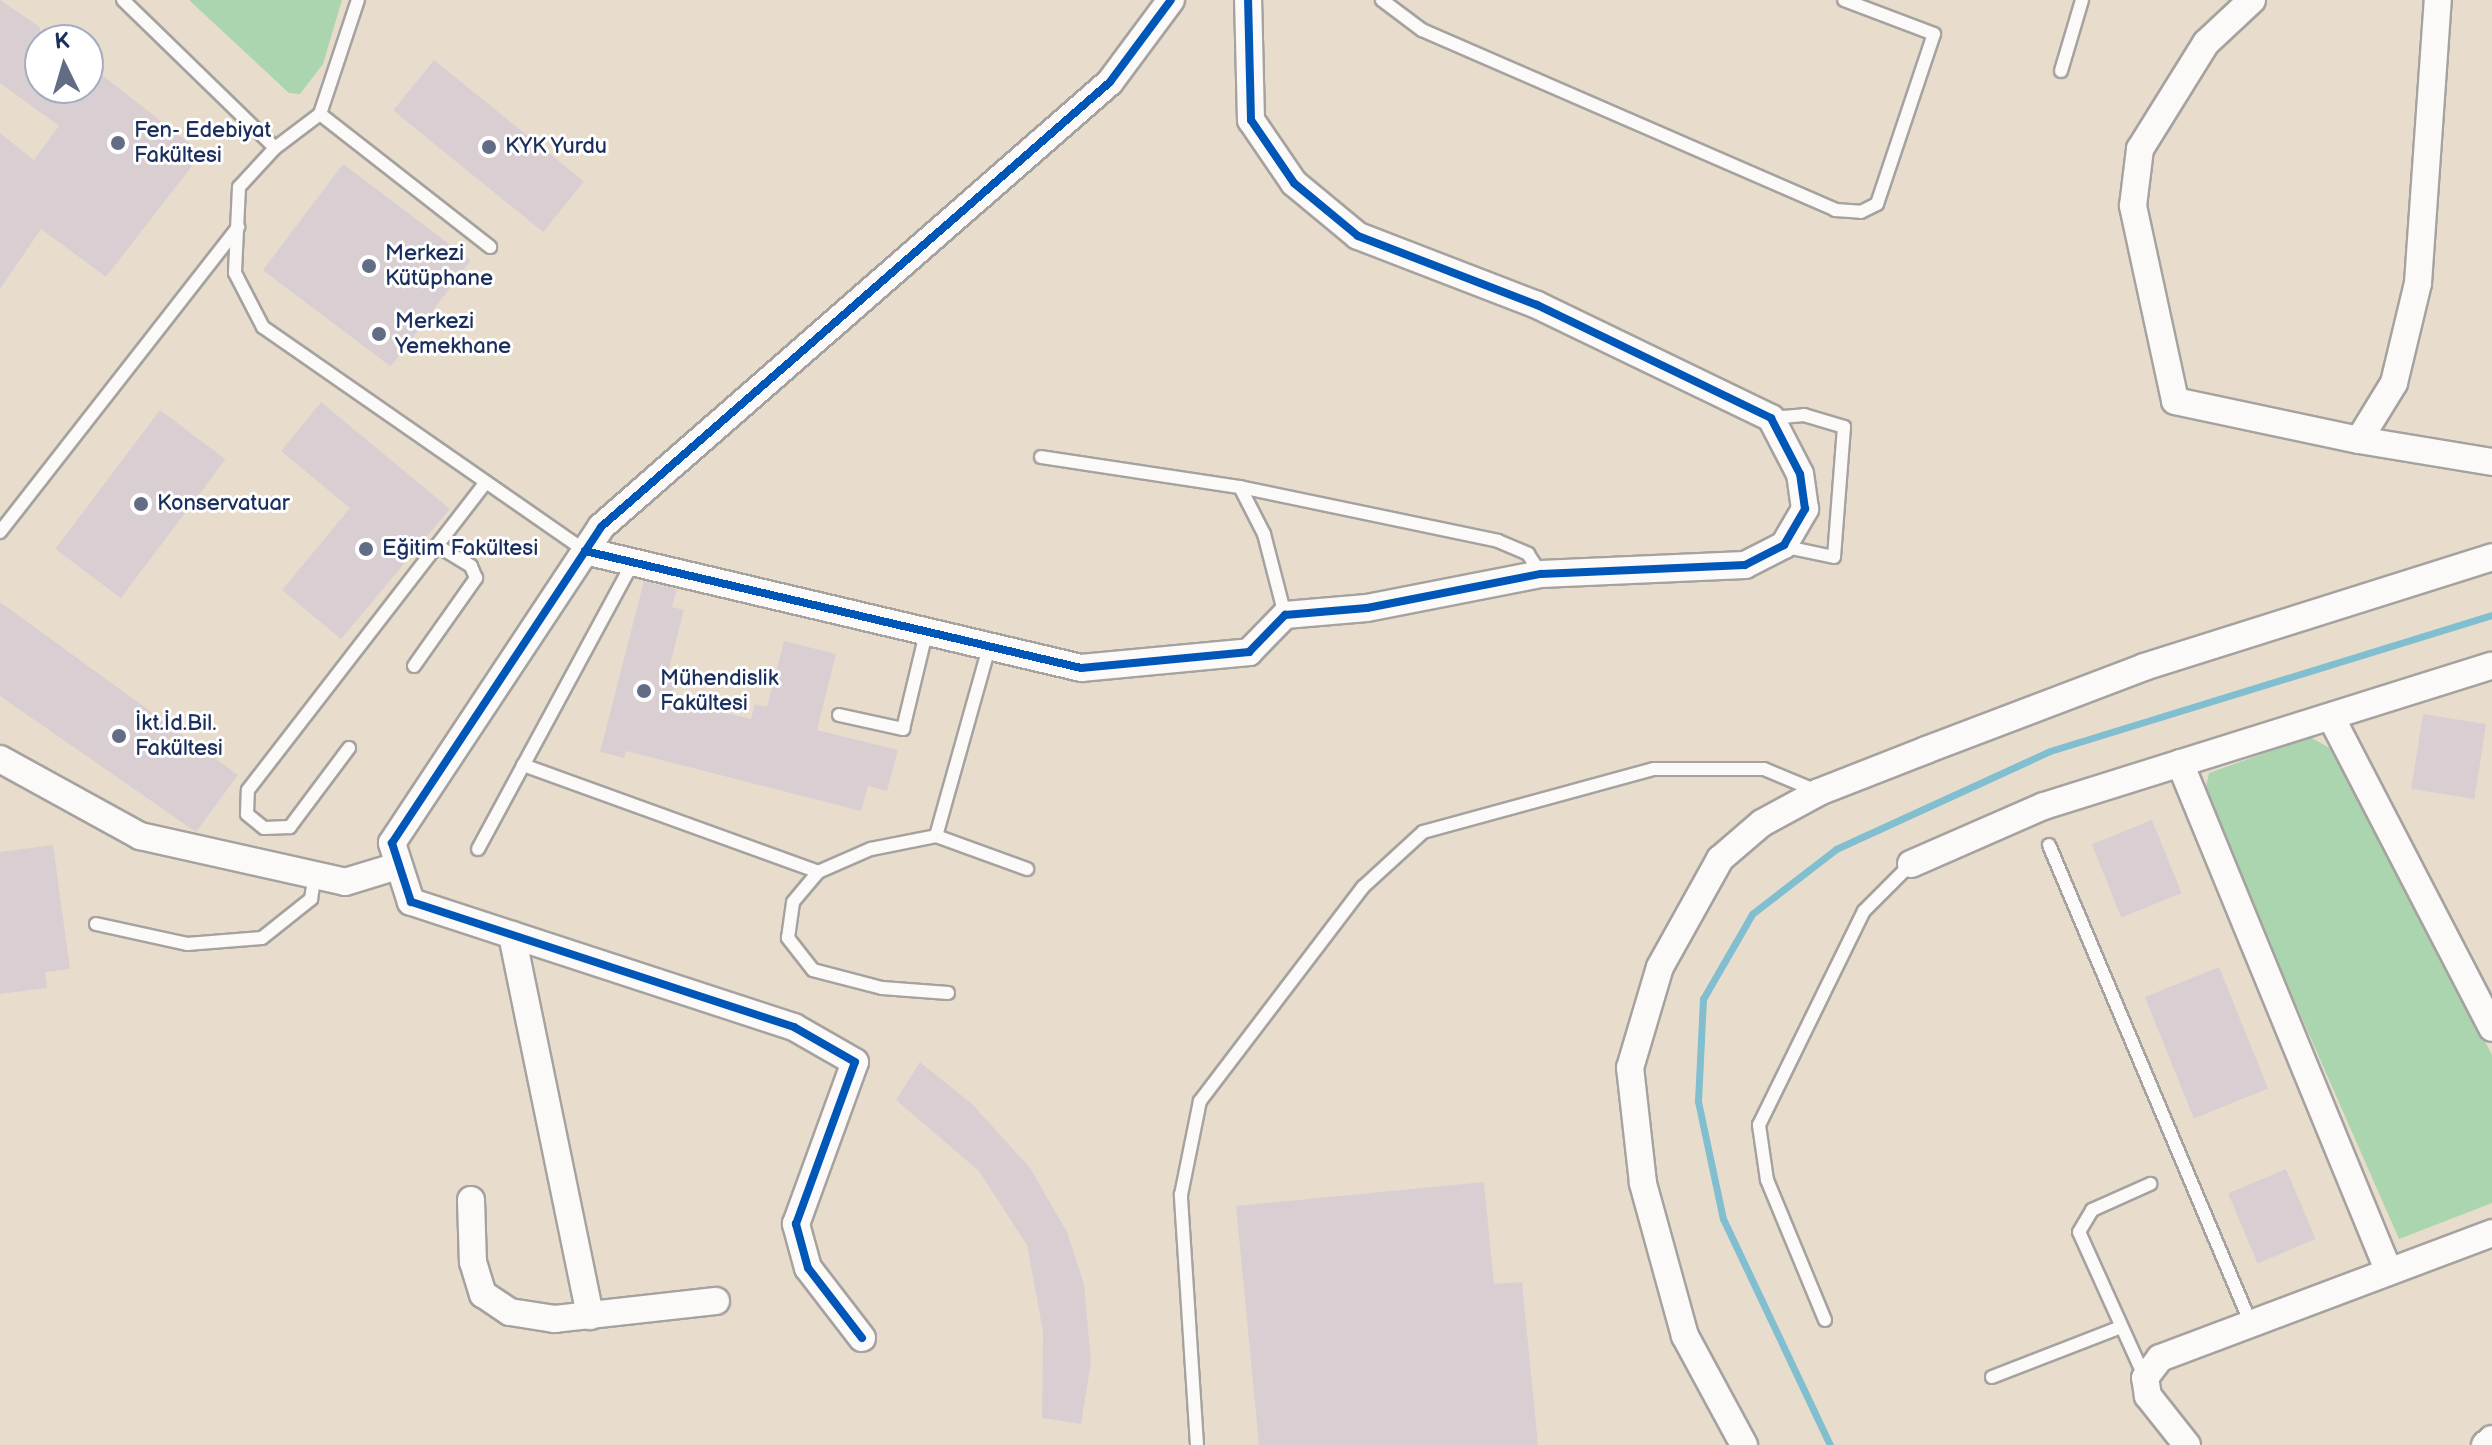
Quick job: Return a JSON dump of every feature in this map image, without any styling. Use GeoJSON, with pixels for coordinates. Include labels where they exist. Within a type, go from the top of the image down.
{"type":"FeatureCollection","features":[{"type":"Feature","properties":{"kind":"street"},"geometry":{"type":"LineString","coordinates":[[862,1338],[808,1268],[796,1224],[855,1062],[794,1027],[411,902],[394,867],[392,843],[428,779],[601,527],[772,372],[942,235],[1110,82],[1171,0]]}},
{"type":"Feature","properties":{"kind":"street"},"geometry":{"type":"LineString","coordinates":[[585,551],[926,633],[990,643],[1081,668],[1249,652],[1285,615],[1367,608],[1541,574],[1745,565],[1782,546],[1805,509],[1800,474],[1771,418],[1537,305],[1358,236],[1294,183],[1251,120],[1248,0]]}},
{"type":"Feature","properties":{"kind":"street"},"geometry":{"type":"LineString","coordinates":[[2252,0],[2206,43],[2140,149],[2133,206],[2175,401],[2359,440],[2492,462]]}},
{"type":"Feature","properties":{"kind":"street"},"geometry":{"type":"LineString","coordinates":[[2359,440],[2394,383],[2418,283],[2438,0]]}},
{"type":"Feature","properties":{"kind":"street"},"geometry":{"type":"LineString","coordinates":[[1744,1445],[1685,1336],[1643,1183],[1630,1068],[1660,967],[1720,859],[1762,823],[1819,792],[2144,667],[2492,557]]}},
{"type":"Feature","properties":{"kind":"street"},"geometry":{"type":"LineString","coordinates":[[1911,864],[2044,806],[2492,666]]}},
{"type":"Feature","properties":{"kind":"street"},"geometry":{"type":"LineString","coordinates":[[2331,717],[2492,1028]]}},
{"type":"Feature","properties":{"kind":"street"},"geometry":{"type":"LineString","coordinates":[[0,759],[140,836],[345,882],[394,867]]}},
{"type":"Feature","properties":{"kind":"street"},"geometry":{"type":"LineString","coordinates":[[2180,763],[2389,1272]]}},
{"type":"Feature","properties":{"kind":"street"},"geometry":{"type":"LineString","coordinates":[[512,935],[590,1316]]}},
{"type":"Feature","properties":{"kind":"street"},"geometry":{"type":"LineString","coordinates":[[471,1200],[473,1262],[483,1294],[510,1312],[590,1316],[716,1301]]}},
{"type":"Feature","properties":{"kind":"street"},"geometry":{"type":"LineString","coordinates":[[2187,1445],[2148,1396],[2145,1378],[2160,1358],[2492,1233]]}},
{"type":"Feature","properties":{"kind":"street"},"geometry":{"type":"LineString","coordinates":[[2485,1445],[2492,1439]]}},
{"type":"Feature","properties":{"kind":"lane"},"geometry":{"type":"LineString","coordinates":[[123,0],[275,148]]}},
{"type":"Feature","properties":{"kind":"lane"},"geometry":{"type":"LineString","coordinates":[[358,0],[320,114],[275,148],[239,187],[235,273],[263,327],[585,551]]}},
{"type":"Feature","properties":{"kind":"lane"},"geometry":{"type":"LineString","coordinates":[[1382,0],[1422,30],[1835,210],[1861,212],[1877,204],[1934,34],[1844,0]]}},
{"type":"Feature","properties":{"kind":"lane"},"geometry":{"type":"LineString","coordinates":[[2061,71],[2082,0]]}},
{"type":"Feature","properties":{"kind":"lane"},"geometry":{"type":"LineString","coordinates":[[320,114],[490,247]]}},
{"type":"Feature","properties":{"kind":"lane"},"geometry":{"type":"LineString","coordinates":[[0,532],[238,227]]}},
{"type":"Feature","properties":{"kind":"lane"},"geometry":{"type":"LineString","coordinates":[[1771,418],[1804,415],[1844,427],[1834,557],[1782,546]]}},
{"type":"Feature","properties":{"kind":"lane"},"geometry":{"type":"LineString","coordinates":[[1041,457],[1240,487],[1498,541],[1528,554],[1541,574]]}},
{"type":"Feature","properties":{"kind":"lane"},"geometry":{"type":"LineString","coordinates":[[349,748],[290,827],[264,828],[247,814],[248,790],[486,482]]}},
{"type":"Feature","properties":{"kind":"lane"},"geometry":{"type":"LineString","coordinates":[[1240,487],[1264,534],[1285,615]]}},
{"type":"Feature","properties":{"kind":"lane"},"geometry":{"type":"LineString","coordinates":[[414,666],[476,578],[471,566],[438,546]]}},
{"type":"Feature","properties":{"kind":"lane"},"geometry":{"type":"LineString","coordinates":[[478,849],[632,564]]}},
{"type":"Feature","properties":{"kind":"lane"},"geometry":{"type":"LineString","coordinates":[[839,715],[903,729],[926,633]]}},
{"type":"Feature","properties":{"kind":"lane"},"geometry":{"type":"LineString","coordinates":[[936,836],[990,643]]}},
{"type":"Feature","properties":{"kind":"lane"},"geometry":{"type":"LineString","coordinates":[[523,765],[818,872]]}},
{"type":"Feature","properties":{"kind":"lane"},"geometry":{"type":"LineString","coordinates":[[1197,1445],[1181,1195],[1200,1101],[1363,887],[1423,832],[1654,769],[1764,769],[1819,792]]}},
{"type":"Feature","properties":{"kind":"lane"},"geometry":{"type":"LineString","coordinates":[[948,993],[882,988],[813,970],[788,938],[793,902],[818,872],[871,849],[936,836],[1027,869]]}},
{"type":"Feature","properties":{"kind":"lane"},"geometry":{"type":"LineString","coordinates":[[2049,845],[2251,1324]]}},
{"type":"Feature","properties":{"kind":"lane"},"geometry":{"type":"LineString","coordinates":[[1825,1320],[1767,1180],[1759,1125],[1864,911],[1911,864]]}},
{"type":"Feature","properties":{"kind":"lane"},"geometry":{"type":"LineString","coordinates":[[96,924],[187,944],[262,938],[311,899],[315,875]]}},
{"type":"Feature","properties":{"kind":"lane"},"geometry":{"type":"LineString","coordinates":[[2145,1378],[2079,1232],[2092,1210],[2150,1184]]}},
{"type":"Feature","properties":{"kind":"lane"},"geometry":{"type":"LineString","coordinates":[[1992,1377],[2121,1327]]}},
{"type":"Feature","properties":{"kind":"green space"},"geometry":{"type":"Polygon","coordinates":[[[189,0],[342,0],[323,64],[300,94],[289,93],[189,0]]]}},
{"type":"Feature","properties":{"kind":"green space"},"geometry":{"type":"Polygon","coordinates":[[[2310,737],[2333,750],[2492,1055],[2492,1203],[2399,1239],[2204,795],[2209,773],[2310,737]]]}},
{"type":"Feature","properties":{"kind":"building","name":"Fen- Edebiyat Fakültesi"},"geometry":{"type":"Polygon","coordinates":[[[0,0],[36,24],[24,24],[24,100],[0,83],[0,0]]]}},
{"type":"Feature","properties":{"kind":"building","name":"KYK Yurdu"},"geometry":{"type":"Polygon","coordinates":[[[434,60],[584,181],[543,232],[393,111],[434,60]]]}},
{"type":"Feature","properties":{"kind":"building","name":"Fen- Edebiyat Fakültesi"},"geometry":{"type":"Polygon","coordinates":[[[104,76],[202,153],[106,277],[41,229],[0,289],[0,133],[34,160],[59,126],[29,104],[104,104],[104,76]]]}},
{"type":"Feature","properties":{"kind":"building","name":"Merkezi Kütüphane"},"geometry":{"type":"Polygon","coordinates":[[[343,164],[471,260],[391,367],[263,270],[343,164]]]}},
{"type":"Feature","properties":{"kind":"building","name":"Eğitim Fakültesi"},"geometry":{"type":"Polygon","coordinates":[[[321,402],[450,509],[341,639],[282,590],[350,508],[281,451],[321,402]]]}},
{"type":"Feature","properties":{"kind":"building","name":"Konservatuar"},"geometry":{"type":"Polygon","coordinates":[[[160,410],[225,459],[121,598],[55,549],[160,410]]]}},
{"type":"Feature","properties":{"kind":"building","name":"Mühendislik Fakültesi"},"geometry":{"type":"Polygon","coordinates":[[[644,581],[677,589],[672,607],[684,610],[666,680],[675,683],[671,699],[751,719],[755,704],[767,707],[784,641],[836,654],[817,730],[898,750],[887,791],[868,786],[861,811],[626,751],[624,758],[600,752],[644,581]]]}},
{"type":"Feature","properties":{"kind":"building","name":"İkt.İd.Bil. Fakültesi"},"geometry":{"type":"Polygon","coordinates":[[[0,602],[238,775],[196,832],[0,696],[0,602]]]}},
{"type":"Feature","properties":{"kind":"building"},"geometry":{"type":"Polygon","coordinates":[[[2423,714],[2486,724],[2474,799],[2411,789],[2423,714]]]}},
{"type":"Feature","properties":{"kind":"building"},"geometry":{"type":"Polygon","coordinates":[[[2152,820],[2182,893],[2121,918],[2092,844],[2152,820]]]}},
{"type":"Feature","properties":{"kind":"building"},"geometry":{"type":"Polygon","coordinates":[[[53,845],[70,969],[45,972],[47,988],[0,994],[0,852],[53,845]]]}},
{"type":"Feature","properties":{"kind":"building"},"geometry":{"type":"Polygon","coordinates":[[[2219,967],[2268,1088],[2194,1118],[2145,997],[2219,967]]]}},
{"type":"Feature","properties":{"kind":"building"},"geometry":{"type":"Polygon","coordinates":[[[920,1062],[972,1104],[1030,1168],[1067,1232],[1084,1284],[1091,1362],[1081,1424],[1042,1418],[1043,1332],[1027,1245],[979,1171],[896,1100],[920,1062]]]}},
{"type":"Feature","properties":{"kind":"building"},"geometry":{"type":"Polygon","coordinates":[[[2286,1169],[2316,1239],[2258,1264],[2228,1194],[2286,1169]]]}},
{"type":"Feature","properties":{"kind":"building"},"geometry":{"type":"Polygon","coordinates":[[[1484,1182],[1494,1284],[1522,1282],[1538,1445],[1259,1445],[1236,1206],[1484,1182]]]}},
{"type":"Feature","properties":{"kind":"waterway"},"geometry":{"type":"LineString","coordinates":[[1830,1445],[1723,1219],[1698,1101],[1703,999],[1752,914],[1836,849],[2050,751],[2492,615]]}},
{"type":"Feature","properties":{"kind":"cycle path"},"geometry":{"type":"LineString","coordinates":[[862,1338],[808,1268],[796,1224],[855,1062],[794,1027],[411,902],[392,843],[601,527],[1110,82],[1171,0]]}},
{"type":"Feature","properties":{"kind":"cycle path"},"geometry":{"type":"LineString","coordinates":[[585,551],[1081,668],[1249,652],[1285,615],[1367,608],[1541,574],[1745,565],[1784,545],[1805,509],[1800,474],[1771,418],[1537,305],[1358,236],[1294,183],[1251,120],[1248,0]]}},
{"type":"Feature","properties":{"kind":"place","name":"Fen- Edebiyat Fakültesi"},"geometry":{"type":"Point","coordinates":[118,143]}},
{"type":"Feature","properties":{"kind":"place","name":"KYK Yurdu"},"geometry":{"type":"Point","coordinates":[489,147]}},
{"type":"Feature","properties":{"kind":"place","name":"Merkezi Kütüphane"},"geometry":{"type":"Point","coordinates":[369,266]}},
{"type":"Feature","properties":{"kind":"place","name":"Merkezi Yemekhane"},"geometry":{"type":"Point","coordinates":[379,334]}},
{"type":"Feature","properties":{"kind":"place","name":"Konservatuar"},"geometry":{"type":"Point","coordinates":[141,504]}},
{"type":"Feature","properties":{"kind":"place","name":"Eğitim Fakültesi"},"geometry":{"type":"Point","coordinates":[366,549]}},
{"type":"Feature","properties":{"kind":"place","name":"Mühendislik Fakültesi"},"geometry":{"type":"Point","coordinates":[644,691]}},
{"type":"Feature","properties":{"kind":"place","name":"İkt.İd.Bil. Fakültesi"},"geometry":{"type":"Point","coordinates":[119,736]}}]}
